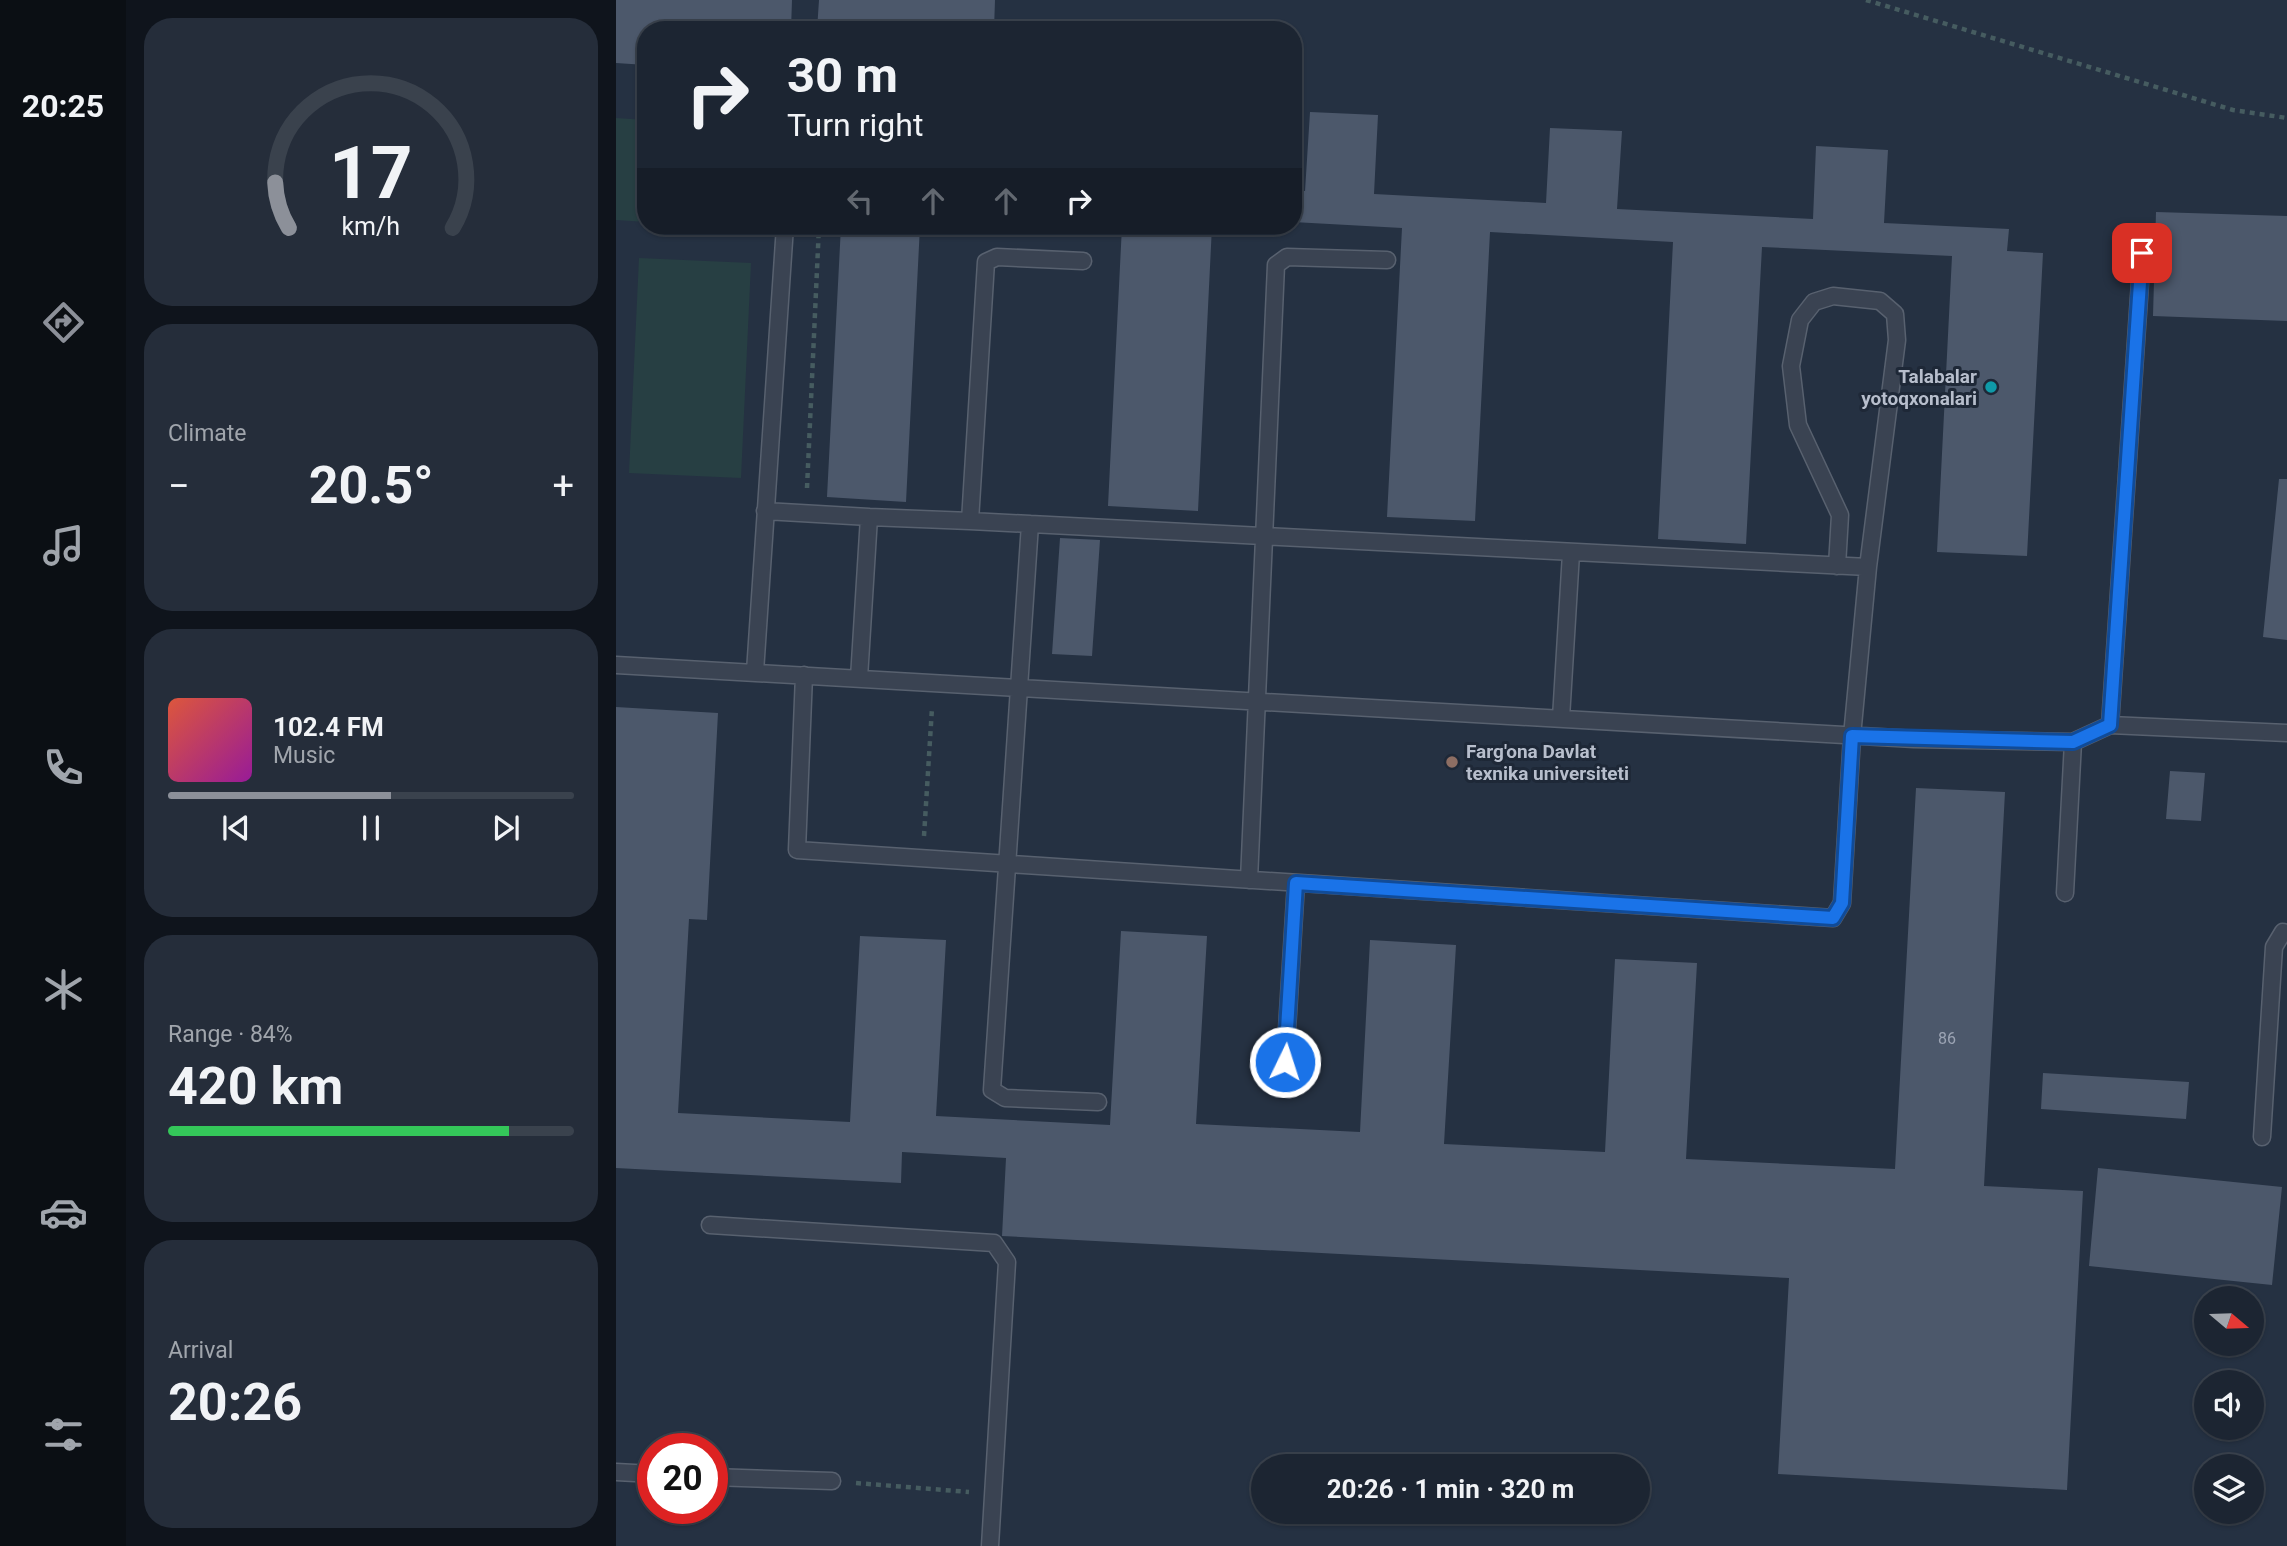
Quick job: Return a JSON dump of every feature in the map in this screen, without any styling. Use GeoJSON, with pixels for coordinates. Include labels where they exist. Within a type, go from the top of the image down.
{"type":"FeatureCollection","features":[{"type":"Feature","properties":{"kind":"lane"},"geometry":{"type":"LineString","coordinates":[[755,672],[784,235]]}},
{"type":"Feature","properties":{"kind":"lane"},"geometry":{"type":"LineString","coordinates":[[2110,725],[2142,253]]}},
{"type":"Feature","properties":{"kind":"lane"},"geometry":{"type":"LineString","coordinates":[[970,521],[986,262],[997,257],[1083,261]]}},
{"type":"Feature","properties":{"kind":"lane"},"geometry":{"type":"LineString","coordinates":[[1249,880],[1262,536],[1276,265],[1287,257],[1387,260]]}},
{"type":"Feature","properties":{"kind":"lane"},"geometry":{"type":"LineString","coordinates":[[804,675],[797,850],[1833,918],[1842,903],[1852,736],[1868,567],[1897,340],[1895,314],[1880,301],[1851,296],[1833,296],[1814,302],[1800,320],[1791,366],[1798,425],[1840,515],[1837,566]]}},
{"type":"Feature","properties":{"kind":"lane"},"geometry":{"type":"LineString","coordinates":[[765,512],[1868,567]]}},
{"type":"Feature","properties":{"kind":"lane"},"geometry":{"type":"LineString","coordinates":[[859,678],[869,517]]}},
{"type":"Feature","properties":{"kind":"lane"},"geometry":{"type":"LineString","coordinates":[[1030,524],[992,1090],[1005,1098],[1098,1101]]}},
{"type":"Feature","properties":{"kind":"lane"},"geometry":{"type":"LineString","coordinates":[[1561,718],[1571,553]]}},
{"type":"Feature","properties":{"kind":"lane"},"geometry":{"type":"LineString","coordinates":[[616,665],[1852,736],[2073,742],[2110,725],[2287,733]]}},
{"type":"Feature","properties":{"kind":"lane"},"geometry":{"type":"LineString","coordinates":[[2065,893],[2073,742]]}},
{"type":"Feature","properties":{"kind":"lane"},"geometry":{"type":"LineString","coordinates":[[1285,1062],[1296,883]]}},
{"type":"Feature","properties":{"kind":"lane"},"geometry":{"type":"LineString","coordinates":[[2262,1138],[2274,947],[2283,933],[2287,933]]}},
{"type":"Feature","properties":{"kind":"lane"},"geometry":{"type":"LineString","coordinates":[[710,1225],[994,1243],[1007,1262],[990,1546]]}},
{"type":"Feature","properties":{"kind":"lane"},"geometry":{"type":"LineString","coordinates":[[616,1472],[637,1473]]}},
{"type":"Feature","properties":{"kind":"lane"},"geometry":{"type":"LineString","coordinates":[[728,1477],[832,1482]]}},
{"type":"Feature","properties":{"kind":"path"},"geometry":{"type":"LineString","coordinates":[[1867,0],[2233,110],[2287,118]]}},
{"type":"Feature","properties":{"kind":"path"},"geometry":{"type":"LineString","coordinates":[[806,514],[819,235]]}},
{"type":"Feature","properties":{"kind":"path"},"geometry":{"type":"LineString","coordinates":[[922,859],[934,683]]}},
{"type":"Feature","properties":{"kind":"path"},"geometry":{"type":"LineString","coordinates":[[832,1482],[995,1493]]}},
{"type":"Feature","properties":{"kind":"green space"},"geometry":{"type":"Polygon","coordinates":[[[616,118],[637,119],[637,221],[616,220],[616,118]]]}},
{"type":"Feature","properties":{"kind":"green space"},"geometry":{"type":"Polygon","coordinates":[[[639,258],[751,263],[741,478],[629,473],[639,258]]]}},
{"type":"Feature","properties":{"kind":"building"},"geometry":{"type":"Polygon","coordinates":[[[616,0],[792,0],[791,21],[637,21],[637,64],[616,63],[616,0]]]}},
{"type":"Feature","properties":{"kind":"building"},"geometry":{"type":"Polygon","coordinates":[[[819,0],[995,0],[994,21],[818,21],[819,0]]]}},
{"type":"Feature","properties":{"kind":"building","name":"Talabalar yotoqxonalari"},"geometry":{"type":"Polygon","coordinates":[[[1310,112],[1378,115],[1374,194],[1546,203],[1550,128],[1622,131],[1617,209],[1813,219],[1816,146],[1888,150],[1884,223],[2009,229],[2007,251],[2043,253],[2027,556],[1937,552],[1952,256],[1762,247],[1746,544],[1658,539],[1673,242],[1490,232],[1475,521],[1387,517],[1402,228],[1302,222],[1302,191],[1305,191],[1310,112]]]}},
{"type":"Feature","properties":{"kind":"building"},"geometry":{"type":"Polygon","coordinates":[[[2156,212],[2287,216],[2287,321],[2153,316],[2156,212]]]}},
{"type":"Feature","properties":{"kind":"building"},"geometry":{"type":"Polygon","coordinates":[[[841,235],[920,235],[906,502],[827,497],[841,235]]]}},
{"type":"Feature","properties":{"kind":"building"},"geometry":{"type":"Polygon","coordinates":[[[1122,235],[1212,235],[1198,511],[1108,506],[1122,235]]]}},
{"type":"Feature","properties":{"kind":"building"},"geometry":{"type":"Polygon","coordinates":[[[2279,479],[2287,479],[2287,640],[2263,637],[2279,479]]]}},
{"type":"Feature","properties":{"kind":"building"},"geometry":{"type":"Polygon","coordinates":[[[1060,538],[1100,540],[1092,656],[1052,654],[1060,538]]]}},
{"type":"Feature","properties":{"kind":"building"},"geometry":{"type":"Polygon","coordinates":[[[616,707],[718,713],[707,920],[689,919],[678,1113],[850,1122],[860,936],[946,940],[936,1116],[1110,1125],[1121,931],[1207,936],[1196,1124],[1360,1132],[1370,940],[1456,945],[1444,1144],[1605,1152],[1615,959],[1697,963],[1686,1159],[1895,1169],[1916,788],[2005,792],[1984,1186],[2083,1191],[2067,1490],[1778,1474],[1789,1278],[1002,1236],[1006,1158],[902,1152],[901,1183],[616,1168],[616,707]]]}},
{"type":"Feature","properties":{"kind":"building"},"geometry":{"type":"Polygon","coordinates":[[[2170,771],[2205,773],[2201,821],[2166,819],[2170,771]]]}},
{"type":"Feature","properties":{"kind":"building"},"geometry":{"type":"Polygon","coordinates":[[[2043,1073],[2189,1082],[2186,1119],[2041,1109],[2043,1073]]]}},
{"type":"Feature","properties":{"kind":"building"},"geometry":{"type":"Polygon","coordinates":[[[2098,1168],[2282,1187],[2272,1285],[2089,1266],[2098,1168]]]}},
{"type":"Feature","properties":{"kind":"place","name":"Talabalar yotoqxonalari"},"geometry":{"type":"Point","coordinates":[1991,387]}},
{"type":"Feature","properties":{"kind":"place","name":"Farg'ona Davlat texnika universiteti"},"geometry":{"type":"Point","coordinates":[1452,762]}},
{"type":"Feature","properties":{"kind":"route"},"geometry":{"type":"LineString","coordinates":[[1285,1062],[1296,883],[1833,918],[1842,903],[1852,736],[2073,742],[2110,725],[2142,253]]}}]}
